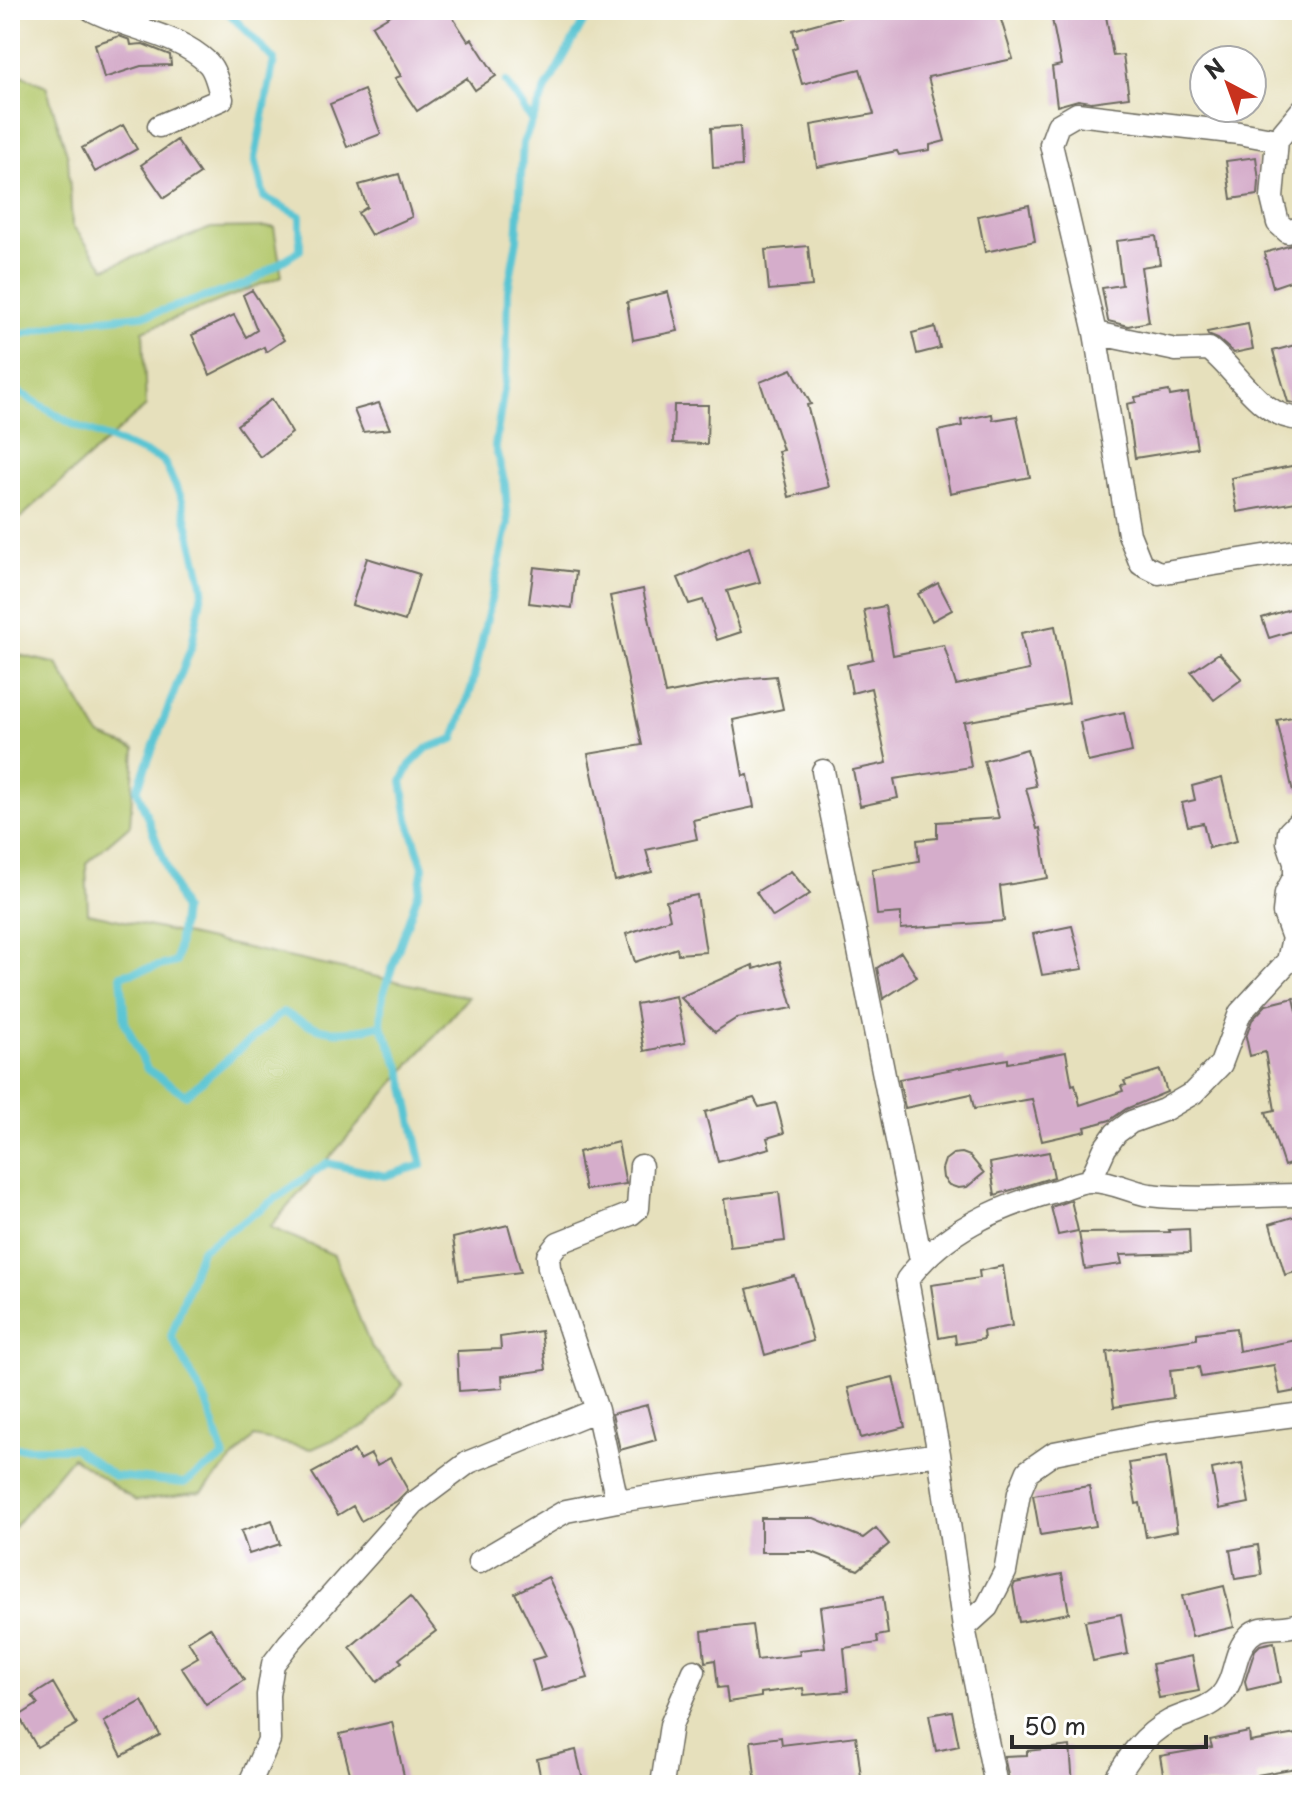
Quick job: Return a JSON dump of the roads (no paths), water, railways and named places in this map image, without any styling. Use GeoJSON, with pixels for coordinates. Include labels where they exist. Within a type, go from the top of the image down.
{"type":"FeatureCollection","features":[{"type":"Feature","properties":{"kind":"street"},"geometry":{"type":"LineString","coordinates":[[92,10],[168,37],[210,65],[222,99],[159,126]]}},
{"type":"Feature","properties":{"kind":"street"},"geometry":{"type":"LineString","coordinates":[[1302,110],[1277,140],[1272,198],[1278,223],[1288,232],[1302,227]]}},
{"type":"Feature","properties":{"kind":"street"},"geometry":{"type":"LineString","coordinates":[[1277,140],[1077,114],[1058,125],[1051,144],[1095,333],[1129,534],[1141,564],[1159,573],[1302,550]]}},
{"type":"Feature","properties":{"kind":"street"},"geometry":{"type":"LineString","coordinates":[[1095,333],[1176,350],[1209,349],[1264,406],[1279,416],[1302,419]]}},
{"type":"Feature","properties":{"kind":"street"},"geometry":{"type":"LineString","coordinates":[[823,771],[921,1260]]}},
{"type":"Feature","properties":{"kind":"street"},"geometry":{"type":"LineString","coordinates":[[1090,1181],[1105,1148],[1116,1133],[1131,1122],[1164,1110],[1193,1093],[1221,1064],[1240,1013],[1288,961],[1293,938],[1284,913],[1286,893],[1295,876],[1295,863],[1288,842],[1289,832],[1302,819]]}},
{"type":"Feature","properties":{"kind":"street"},"geometry":{"type":"LineString","coordinates":[[617,1501],[597,1410],[549,1268],[548,1256],[558,1243],[631,1214],[638,1208],[641,1166]]}},
{"type":"Feature","properties":{"kind":"street"},"geometry":{"type":"LineString","coordinates":[[996,1785],[964,1628],[939,1454],[907,1280],[921,1260],[952,1235],[1006,1206],[1090,1181],[1147,1195],[1195,1198],[1302,1195]]}},
{"type":"Feature","properties":{"kind":"street"},"geometry":{"type":"LineString","coordinates":[[249,1785],[269,1740],[268,1695],[273,1664],[414,1503],[469,1462],[597,1410]]}},
{"type":"Feature","properties":{"kind":"street"},"geometry":{"type":"LineString","coordinates":[[964,1628],[987,1607],[1005,1572],[1019,1493],[1028,1471],[1054,1453],[1151,1434],[1302,1414]]}},
{"type":"Feature","properties":{"kind":"street"},"geometry":{"type":"LineString","coordinates":[[479,1562],[566,1511],[939,1454]]}},
{"type":"Feature","properties":{"kind":"street"},"geometry":{"type":"LineString","coordinates":[[1112,1785],[1145,1737],[1170,1721],[1219,1698],[1232,1680],[1239,1652],[1250,1634],[1302,1622]]}},
{"type":"Feature","properties":{"kind":"street"},"geometry":{"type":"LineString","coordinates":[[662,1785],[671,1725],[694,1671]]}},
{"type":"Feature","properties":{"kind":"waterway"},"geometry":{"type":"LineString","coordinates":[[10,337],[72,322],[151,314],[247,284],[300,250],[300,216],[264,197],[255,158],[274,60],[226,10]]}},
{"type":"Feature","properties":{"kind":"waterway"},"geometry":{"type":"LineString","coordinates":[[10,1448],[74,1448],[114,1476],[184,1483],[224,1457],[207,1404],[171,1336],[201,1250],[327,1163],[385,1176],[422,1165],[401,1069],[381,1025],[383,994],[419,890],[423,867],[408,819],[402,781],[410,765],[427,748],[454,739],[472,686],[508,523],[505,484],[495,446],[506,376],[508,290],[517,240],[523,143],[546,89],[590,10]]}},
{"type":"Feature","properties":{"kind":"waterway"},"geometry":{"type":"LineString","coordinates":[[506,82],[532,121]]}},
{"type":"Feature","properties":{"kind":"waterway"},"geometry":{"type":"LineString","coordinates":[[10,387],[72,424],[163,460],[181,497],[203,587],[192,645],[137,790],[183,910],[176,962],[121,975],[125,1022],[147,1069],[186,1095],[283,1012],[330,1031],[353,1031],[381,1025]]}}]}
